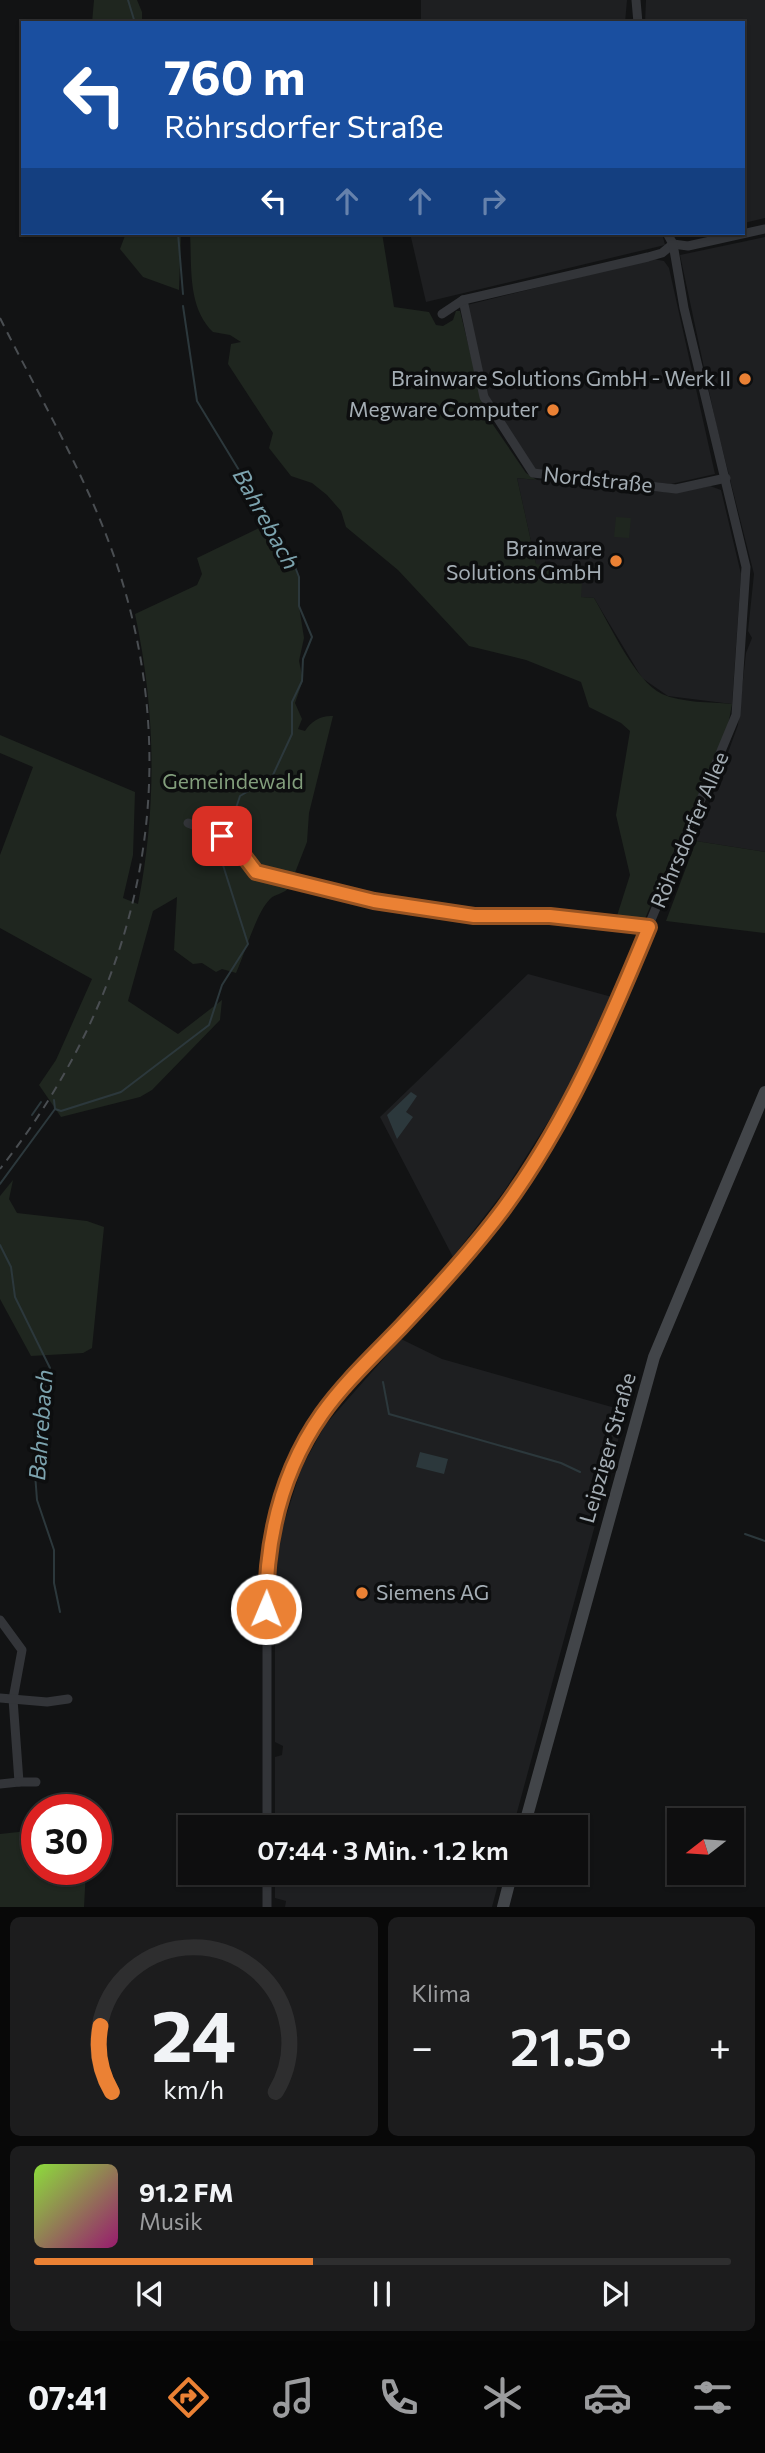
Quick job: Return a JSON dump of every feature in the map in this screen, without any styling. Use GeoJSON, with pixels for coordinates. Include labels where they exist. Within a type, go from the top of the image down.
{"type":"FeatureCollection","features":[{"type":"Feature","properties":{"kind":"main road","name":"Leipziger Straße"},"geometry":{"type":"LineString","coordinates":[[527,1815],[654,1357],[765,1092]]}},
{"type":"Feature","properties":{"kind":"main road"},"geometry":{"type":"LineString","coordinates":[[503,1907],[509,1885]]}},
{"type":"Feature","properties":{"kind":"street"},"geometry":{"type":"LineString","coordinates":[[636,0],[638,21]]}},
{"type":"Feature","properties":{"kind":"street"},"geometry":{"type":"LineString","coordinates":[[745,233],[765,229]]}},
{"type":"Feature","properties":{"kind":"street","name":"Röhrsdorfer Allee"},"geometry":{"type":"LineString","coordinates":[[267,1815],[267,1572],[274,1523],[292,1469],[334,1398],[457,1267],[504,1208],[547,1144],[587,1072],[736,715],[747,581],[726,478],[684,307],[673,244],[668,235]]}},
{"type":"Feature","properties":{"kind":"street"},"geometry":{"type":"LineString","coordinates":[[442,314],[463,300],[655,255],[673,244],[688,246],[738,235]]}},
{"type":"Feature","properties":{"kind":"street","name":"Nordstraße"},"geometry":{"type":"LineString","coordinates":[[463,300],[484,397],[533,473],[676,489],[726,478]]}},
{"type":"Feature","properties":{"kind":"street"},"geometry":{"type":"LineString","coordinates":[[188,823],[222,836],[237,847],[256,872],[374,901],[474,916],[550,916],[649,927]]}},
{"type":"Feature","properties":{"kind":"street"},"geometry":{"type":"LineString","coordinates":[[0,1620],[22,1650],[13,1699],[19,1782]]}},
{"type":"Feature","properties":{"kind":"street"},"geometry":{"type":"LineString","coordinates":[[0,1698],[47,1702],[68,1699]]}},
{"type":"Feature","properties":{"kind":"street"},"geometry":{"type":"LineString","coordinates":[[0,1784],[36,1782]]}},
{"type":"Feature","properties":{"kind":"street"},"geometry":{"type":"LineString","coordinates":[[267,1885],[267,1907]]}},
{"type":"Feature","properties":{"kind":"shaded area"},"geometry":{"type":"Polygon","coordinates":[[[421,0],[627,0],[625,21],[421,21],[421,0]]]}},
{"type":"Feature","properties":{"kind":"shaded area"},"geometry":{"type":"Polygon","coordinates":[[[646,0],[765,0],[765,218],[745,223],[745,21],[645,21],[646,0]]]}},
{"type":"Feature","properties":{"kind":"shaded area"},"geometry":{"type":"Polygon","coordinates":[[[410,235],[662,235],[665,245],[426,302],[410,235]]]}},
{"type":"Feature","properties":{"kind":"shaded area"},"geometry":{"type":"Polygon","coordinates":[[[765,237],[765,852],[696,841],[738,725],[746,653],[752,638],[748,631],[754,574],[716,424],[680,255],[765,237]]]}},
{"type":"Feature","properties":{"kind":"shaded area"},"geometry":{"type":"Polygon","coordinates":[[[653,259],[664,261],[669,268],[715,474],[671,484],[535,469],[488,396],[467,305],[653,259]]]}},
{"type":"Feature","properties":{"kind":"shaded area"},"geometry":{"type":"Polygon","coordinates":[[[517,478],[675,493],[710,486],[721,490],[741,574],[732,704],[668,696],[642,678],[594,598],[580,597],[536,564],[517,478]]]}},
{"type":"Feature","properties":{"kind":"shaded area"},"geometry":{"type":"Polygon","coordinates":[[[528,974],[612,997],[565,1095],[505,1190],[453,1257],[380,1117],[528,974]]]}},
{"type":"Feature","properties":{"kind":"shaded area"},"geometry":{"type":"Polygon","coordinates":[[[411,1092],[417,1096],[406,1112],[413,1117],[397,1139],[387,1115],[411,1092]]]}},
{"type":"Feature","properties":{"kind":"shaded area"},"geometry":{"type":"Polygon","coordinates":[[[401,1339],[442,1359],[626,1411],[516,1815],[275,1815],[275,1757],[282,1755],[283,1746],[275,1742],[275,1579],[282,1529],[301,1469],[325,1425],[401,1339]]]}},
{"type":"Feature","properties":{"kind":"shaded area"},"geometry":{"type":"Polygon","coordinates":[[[420,1452],[448,1459],[444,1474],[416,1467],[420,1452]]]}},
{"type":"Feature","properties":{"kind":"shaded area"},"geometry":{"type":"Polygon","coordinates":[[[275,1885],[498,1885],[492,1907],[285,1907],[286,1901],[275,1898],[275,1885]]]}},
{"type":"Feature","properties":{"kind":"green space"},"geometry":{"type":"Polygon","coordinates":[[[94,0],[137,0],[142,12],[142,21],[92,21],[94,0]]]}},
{"type":"Feature","properties":{"kind":"green space"},"geometry":{"type":"Polygon","coordinates":[[[125,235],[181,235],[179,290],[143,277],[120,249],[125,235]]]}},
{"type":"Feature","properties":{"kind":"green space"},"geometry":{"type":"Polygon","coordinates":[[[190,235],[382,235],[394,307],[429,312],[436,325],[443,326],[453,320],[456,311],[460,311],[485,413],[526,473],[537,480],[517,478],[536,564],[583,569],[581,597],[594,598],[633,665],[652,687],[662,694],[678,699],[732,704],[728,726],[644,921],[616,919],[630,875],[616,815],[630,731],[621,723],[589,707],[581,682],[526,660],[469,646],[398,570],[346,527],[341,511],[327,495],[312,483],[291,476],[269,448],[273,433],[228,364],[231,344],[241,342],[230,335],[213,332],[205,322],[195,298],[190,235]]]}},
{"type":"Feature","properties":{"kind":"green space"},"geometry":{"type":"Polygon","coordinates":[[[616,517],[631,518],[629,538],[614,537],[616,517]]]}},
{"type":"Feature","properties":{"kind":"green space","name":"Gemeindewald"},"geometry":{"type":"Polygon","coordinates":[[[259,528],[276,530],[299,577],[299,606],[304,638],[299,661],[303,680],[295,703],[302,719],[298,729],[305,731],[317,719],[333,716],[309,813],[307,842],[289,888],[270,899],[260,914],[236,973],[222,969],[216,972],[202,963],[193,964],[174,950],[177,897],[153,911],[128,1001],[178,1034],[222,1000],[220,1020],[152,1090],[140,1097],[61,1117],[39,1085],[56,1060],[92,979],[0,928],[0,855],[33,767],[0,753],[0,735],[135,792],[133,855],[123,898],[138,904],[148,832],[152,759],[147,687],[135,614],[197,585],[202,574],[197,558],[259,528]]]}},
{"type":"Feature","properties":{"kind":"green space"},"geometry":{"type":"Polygon","coordinates":[[[696,841],[765,852],[765,933],[666,921],[696,841]]]}},
{"type":"Feature","properties":{"kind":"green space"},"geometry":{"type":"Polygon","coordinates":[[[13,1180],[9,1199],[17,1213],[87,1221],[104,1227],[92,1348],[83,1353],[31,1356],[0,1299],[0,1196],[13,1180]]]}},
{"type":"Feature","properties":{"kind":"green space"},"geometry":{"type":"Polygon","coordinates":[[[21,1832],[21,1885],[85,1885],[84,1907],[0,1907],[0,1834],[21,1832]]]}},
{"type":"Feature","properties":{"kind":"waterway","name":"Bahrebach"},"geometry":{"type":"LineString","coordinates":[[128,0],[134,21]]}},
{"type":"Feature","properties":{"kind":"waterway","name":"Bahrebach"},"geometry":{"type":"LineString","coordinates":[[178,235],[183,294]]}},
{"type":"Feature","properties":{"kind":"waterway","name":"Bahrebach"},"geometry":{"type":"LineString","coordinates":[[183,306],[197,401],[290,554],[299,577],[299,606],[312,637],[303,659],[302,681],[292,702],[292,734],[272,777],[240,796],[236,808],[242,815],[234,824],[222,826]]}},
{"type":"Feature","properties":{"kind":"waterway","name":"Bahrebach"},"geometry":{"type":"LineString","coordinates":[[0,1184],[55,1109],[61,1111],[121,1092],[209,1025],[222,985],[248,944],[216,843]]}},
{"type":"Feature","properties":{"kind":"waterway"},"geometry":{"type":"LineString","coordinates":[[54,1100],[55,1109]]}},
{"type":"Feature","properties":{"kind":"waterway"},"geometry":{"type":"LineString","coordinates":[[32,1115],[41,1102]]}},
{"type":"Feature","properties":{"kind":"waterway","name":"Bahrebach"},"geometry":{"type":"LineString","coordinates":[[0,1245],[11,1267],[15,1297],[50,1368],[38,1418],[34,1460],[37,1500],[54,1550],[54,1583],[60,1612]]}},
{"type":"Feature","properties":{"kind":"waterway"},"geometry":{"type":"LineString","coordinates":[[383,1382],[389,1414],[561,1463],[580,1472]]}},
{"type":"Feature","properties":{"kind":"waterway"},"geometry":{"type":"LineString","coordinates":[[745,1534],[765,1541]]}},
{"type":"Feature","properties":{"kind":"railway"},"geometry":{"type":"LineString","coordinates":[[0,318],[77,469],[116,562],[138,643],[148,724],[148,803],[138,880],[117,956],[87,1030],[48,1101],[0,1169]]}},
{"type":"Feature","properties":{"kind":"place","name":"Brainware Solutions GmbH - Werk II"},"geometry":{"type":"Point","coordinates":[745,379]}},
{"type":"Feature","properties":{"kind":"place","name":"Megware Computer"},"geometry":{"type":"Point","coordinates":[553,410]}},
{"type":"Feature","properties":{"kind":"place","name":"Brainware Solutions GmbH"},"geometry":{"type":"Point","coordinates":[616,561]}},
{"type":"Feature","properties":{"kind":"place","name":"Siemens AG"},"geometry":{"type":"Point","coordinates":[362,1593]}},
{"type":"Feature","properties":{"kind":"route"},"geometry":{"type":"LineString","coordinates":[[222,836],[237,847],[256,872],[374,901],[474,916],[550,916],[608,925],[649,927],[587,1072],[547,1144],[504,1208],[457,1267],[334,1398],[299,1453],[284,1488],[271,1539],[266,1609]]}}]}
